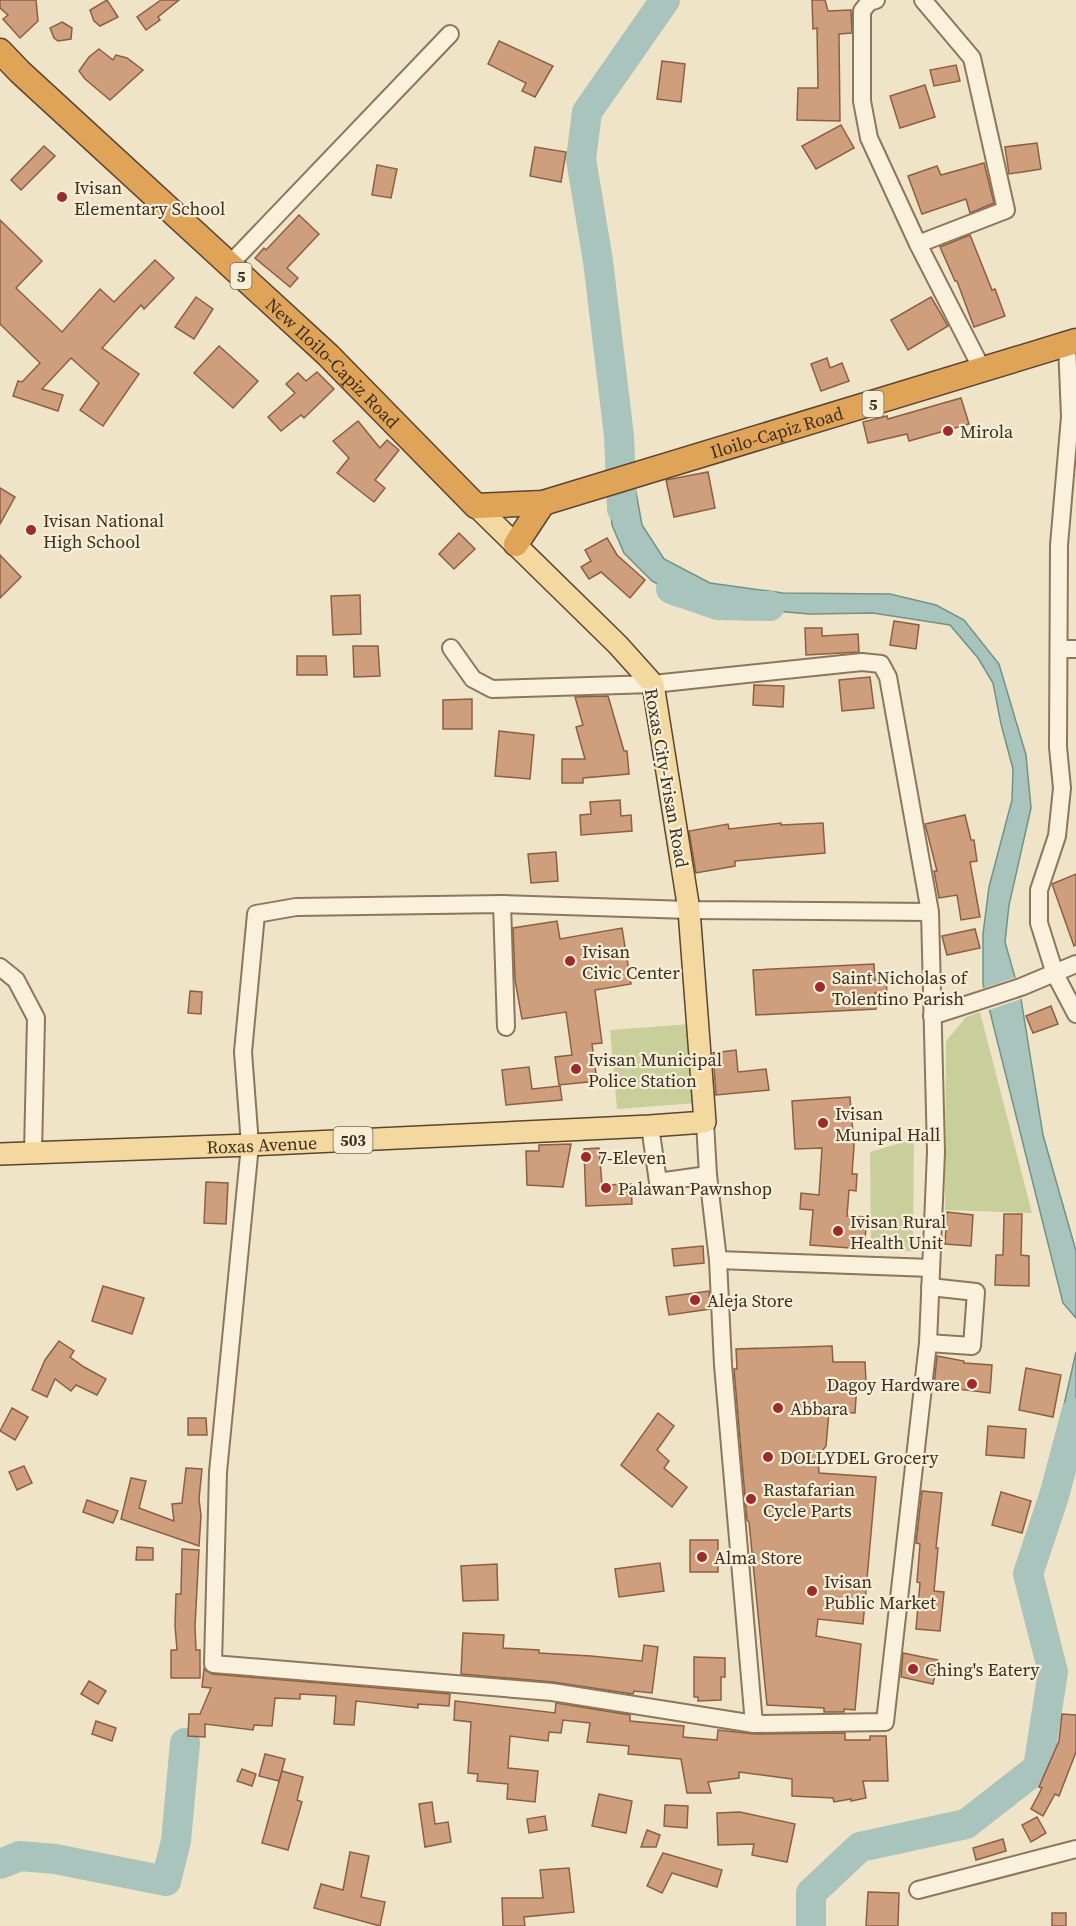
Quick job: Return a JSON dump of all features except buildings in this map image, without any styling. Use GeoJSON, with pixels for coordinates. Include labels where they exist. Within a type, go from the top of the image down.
{"type":"FeatureCollection","features":[{"type":"Feature","properties":{"kind":"highway","name":"New Iloilo-Capiz Road"},"geometry":{"type":"LineString","coordinates":[[0,51],[328,356],[476,506]]}},
{"type":"Feature","properties":{"kind":"highway","name":"Iloilo-Capiz Road"},"geometry":{"type":"LineString","coordinates":[[476,506],[543,503],[1071,343]]}},
{"type":"Feature","properties":{"kind":"highway"},"geometry":{"type":"LineString","coordinates":[[516,544],[543,503]]}},
{"type":"Feature","properties":{"kind":"main road","name":"Roxas City-Ivisan Road"},"geometry":{"type":"LineString","coordinates":[[476,506],[618,645],[653,684],[689,910],[705,1122]]}},
{"type":"Feature","properties":{"kind":"main road","name":"Roxas Avenue"},"geometry":{"type":"LineString","coordinates":[[0,1154],[250,1145],[705,1122]]}},
{"type":"Feature","properties":{"kind":"street"},"geometry":{"type":"LineString","coordinates":[[876,0],[869,2],[862,11],[862,101],[869,138],[918,244],[983,371]]}},
{"type":"Feature","properties":{"kind":"street"},"geometry":{"type":"LineString","coordinates":[[918,244],[1006,210],[972,58],[923,0]]}},
{"type":"Feature","properties":{"kind":"street"},"geometry":{"type":"LineString","coordinates":[[230,265],[450,34]]}},
{"type":"Feature","properties":{"kind":"street"},"geometry":{"type":"LineString","coordinates":[[1071,343],[1070,417],[1059,545],[1067,649],[1058,747],[1062,788],[1057,836],[1039,890],[1039,923],[1055,974],[1076,1014]]}},
{"type":"Feature","properties":{"kind":"street"},"geometry":{"type":"LineString","coordinates":[[451,648],[472,679],[492,689],[653,684],[862,662],[882,664],[888,677],[930,912],[936,1152],[928,1342],[885,1722],[754,1724],[552,1692],[213,1664],[218,1472],[250,1145],[243,1052],[256,914],[296,907],[502,903],[689,910],[930,912]]}},
{"type":"Feature","properties":{"kind":"street"},"geometry":{"type":"LineString","coordinates":[[502,903],[506,1027]]}},
{"type":"Feature","properties":{"kind":"street"},"geometry":{"type":"LineString","coordinates":[[932,1016],[1021,987],[1076,964]]}},
{"type":"Feature","properties":{"kind":"street"},"geometry":{"type":"LineString","coordinates":[[0,967],[16,980],[36,1018],[33,1153]]}},
{"type":"Feature","properties":{"kind":"street"},"geometry":{"type":"LineString","coordinates":[[705,1122],[754,1724]]}},
{"type":"Feature","properties":{"kind":"street"},"geometry":{"type":"LineString","coordinates":[[650,1126],[658,1182],[708,1176]]}},
{"type":"Feature","properties":{"kind":"street"},"geometry":{"type":"LineString","coordinates":[[718,1260],[931,1268]]}},
{"type":"Feature","properties":{"kind":"street"},"geometry":{"type":"LineString","coordinates":[[928,1342],[972,1346],[976,1292],[930,1287]]}},
{"type":"Feature","properties":{"kind":"street"},"geometry":{"type":"LineString","coordinates":[[918,1890],[1076,1849]]}},
{"type":"Feature","properties":{"kind":"green space"},"geometry":{"type":"Polygon","coordinates":[[[980,1012],[1032,1213],[945,1210],[946,1041],[966,1017],[980,1012]]]}},
{"type":"Feature","properties":{"kind":"green space"},"geometry":{"type":"Polygon","coordinates":[[[690,1024],[697,1103],[617,1109],[610,1030],[690,1024]]]}},
{"type":"Feature","properties":{"kind":"green space"},"geometry":{"type":"Polygon","coordinates":[[[914,1139],[913,1251],[871,1250],[870,1152],[914,1139]]]}},
{"type":"Feature","properties":{"kind":"water"},"geometry":{"type":"Polygon","coordinates":[[[634,481],[642,525],[664,559],[710,583],[783,593],[890,594],[936,605],[964,620],[999,664],[1026,755],[1031,808],[1009,905],[1005,942],[1021,999],[1043,1135],[1076,1251],[1076,1318],[1063,1303],[983,984],[983,934],[989,887],[1012,800],[1013,769],[993,683],[978,658],[950,625],[873,613],[810,614],[761,610],[682,598],[652,581],[624,553],[612,525],[609,489],[634,481]]]}},
{"type":"Feature","properties":{"kind":"water"},"geometry":{"type":"Polygon","coordinates":[[[1076,1352],[1076,1456],[1054,1496],[1054,1449],[1076,1352]]]}},
{"type":"Feature","properties":{"kind":"pier"},"geometry":{"type":"Polygon","coordinates":[[[1017,977],[1024,998],[986,1011],[981,989],[1017,977]]]}},
{"type":"Feature","properties":{"kind":"waterway"},"geometry":{"type":"LineString","coordinates":[[622,509],[619,436],[598,261],[581,159],[587,112],[665,0]]}},
{"type":"Feature","properties":{"kind":"waterway"},"geometry":{"type":"LineString","coordinates":[[671,589],[718,605],[770,606]]}},
{"type":"Feature","properties":{"kind":"waterway"},"geometry":{"type":"LineString","coordinates":[[811,1926],[811,1893],[860,1847],[966,1824],[1038,1768],[1053,1672],[1028,1574],[1054,1496],[1076,1413]]}},
{"type":"Feature","properties":{"kind":"waterway"},"geometry":{"type":"LineString","coordinates":[[0,1864],[20,1856],[55,1859],[166,1881],[176,1841],[185,1743]]}},
{"type":"Feature","properties":{"kind":"place","name":"Ivisan Elementary School"},"geometry":{"type":"Point","coordinates":[62,197]}},
{"type":"Feature","properties":{"kind":"place","name":"Mirola"},"geometry":{"type":"Point","coordinates":[948,431]}},
{"type":"Feature","properties":{"kind":"place","name":"Ivisan National High School"},"geometry":{"type":"Point","coordinates":[31,530]}},
{"type":"Feature","properties":{"kind":"place","name":"Ivisan Civic Center"},"geometry":{"type":"Point","coordinates":[570,961]}},
{"type":"Feature","properties":{"kind":"place","name":"Saint Nicholas of Tolentino Parish"},"geometry":{"type":"Point","coordinates":[820,987]}},
{"type":"Feature","properties":{"kind":"place","name":"Ivisan Municipal Police Station"},"geometry":{"type":"Point","coordinates":[576,1069]}},
{"type":"Feature","properties":{"kind":"place","name":"Ivisan Munipal Hall"},"geometry":{"type":"Point","coordinates":[823,1123]}},
{"type":"Feature","properties":{"kind":"place","name":"7-Eleven"},"geometry":{"type":"Point","coordinates":[586,1157]}},
{"type":"Feature","properties":{"kind":"place","name":"Palawan Pawnshop"},"geometry":{"type":"Point","coordinates":[606,1188]}},
{"type":"Feature","properties":{"kind":"place","name":"Ivisan Rural Health Unit"},"geometry":{"type":"Point","coordinates":[838,1231]}},
{"type":"Feature","properties":{"kind":"place","name":"Aleja Store"},"geometry":{"type":"Point","coordinates":[695,1300]}},
{"type":"Feature","properties":{"kind":"place","name":"Dagoy Hardware"},"geometry":{"type":"Point","coordinates":[972,1384]}},
{"type":"Feature","properties":{"kind":"place","name":"Abbara"},"geometry":{"type":"Point","coordinates":[778,1408]}},
{"type":"Feature","properties":{"kind":"place","name":"DOLLYDEL Grocery"},"geometry":{"type":"Point","coordinates":[768,1457]}},
{"type":"Feature","properties":{"kind":"place","name":"Rastafarian Cycle Parts"},"geometry":{"type":"Point","coordinates":[751,1499]}},
{"type":"Feature","properties":{"kind":"place","name":"Alma Store"},"geometry":{"type":"Point","coordinates":[702,1557]}},
{"type":"Feature","properties":{"kind":"place","name":"Ivisan Public Market"},"geometry":{"type":"Point","coordinates":[812,1591]}},
{"type":"Feature","properties":{"kind":"place","name":"Ching's Eatery"},"geometry":{"type":"Point","coordinates":[913,1669]}}]}
